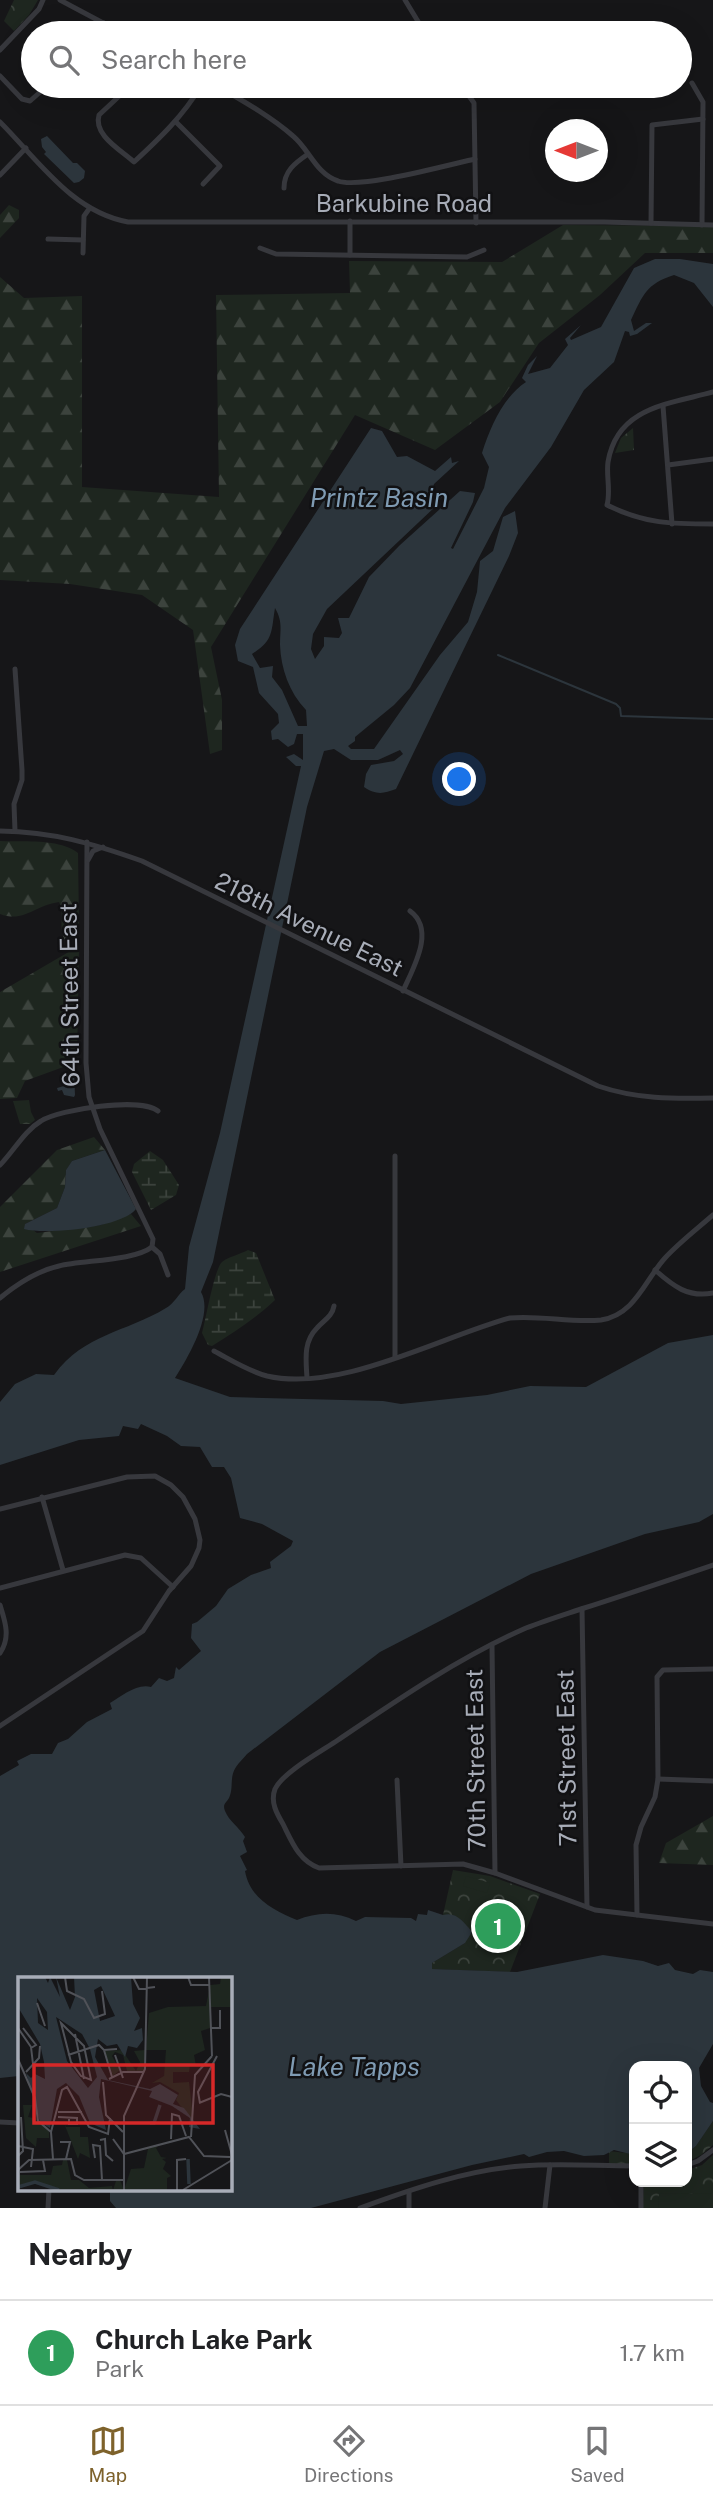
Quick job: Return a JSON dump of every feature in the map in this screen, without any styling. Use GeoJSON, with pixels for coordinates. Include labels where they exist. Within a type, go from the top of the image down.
{"type":"FeatureCollection","features":[{"type":"Feature","properties":{"kind":"street"},"geometry":{"type":"LineString","coordinates":[[28,21],[39,9],[43,0]]}},
{"type":"Feature","properties":{"kind":"street"},"geometry":{"type":"LineString","coordinates":[[60,0],[100,21]]}},
{"type":"Feature","properties":{"kind":"street"},"geometry":{"type":"LineString","coordinates":[[405,0],[418,21]]}},
{"type":"Feature","properties":{"kind":"street"},"geometry":{"type":"LineString","coordinates":[[0,50],[21,28]]}},
{"type":"Feature","properties":{"kind":"street"},"geometry":{"type":"LineString","coordinates":[[0,76],[21,98]]}},
{"type":"Feature","properties":{"kind":"street"},"geometry":{"type":"LineString","coordinates":[[692,83],[703,102],[702,225]]}},
{"type":"Feature","properties":{"kind":"street"},"geometry":{"type":"LineString","coordinates":[[117,98],[99,115],[97,122],[102,134],[134,162],[176,122],[193,98]]}},
{"type":"Feature","properties":{"kind":"street"},"geometry":{"type":"LineString","coordinates":[[237,98],[287,131],[300,142],[317,167],[338,182],[367,182],[475,159]]}},
{"type":"Feature","properties":{"kind":"street"},"geometry":{"type":"LineString","coordinates":[[470,98],[474,103],[476,223]]}},
{"type":"Feature","properties":{"kind":"street"},"geometry":{"type":"LineString","coordinates":[[651,223],[652,125],[703,120]]}},
{"type":"Feature","properties":{"kind":"street","name":"Barkubine Road"},"geometry":{"type":"LineString","coordinates":[[0,122],[76,200],[97,213],[135,223],[349,221],[713,225]]}},
{"type":"Feature","properties":{"kind":"street"},"geometry":{"type":"LineString","coordinates":[[176,122],[220,166],[203,184]]}},
{"type":"Feature","properties":{"kind":"street"},"geometry":{"type":"LineString","coordinates":[[0,174],[26,148]]}},
{"type":"Feature","properties":{"kind":"street"},"geometry":{"type":"LineString","coordinates":[[284,188],[284,180],[291,166],[307,154]]}},
{"type":"Feature","properties":{"kind":"street"},"geometry":{"type":"LineString","coordinates":[[83,253],[84,216],[89,209]]}},
{"type":"Feature","properties":{"kind":"street"},"geometry":{"type":"LineString","coordinates":[[349,221],[349,255]]}},
{"type":"Feature","properties":{"kind":"street"},"geometry":{"type":"LineString","coordinates":[[48,239],[83,240]]}},
{"type":"Feature","properties":{"kind":"street"},"geometry":{"type":"LineString","coordinates":[[260,248],[276,254],[467,257],[484,250]]}},
{"type":"Feature","properties":{"kind":"street"},"geometry":{"type":"LineString","coordinates":[[713,392],[642,413],[626,424],[614,442],[609,458],[607,505],[643,520],[672,524],[713,524]]}},
{"type":"Feature","properties":{"kind":"street"},"geometry":{"type":"LineString","coordinates":[[663,406],[672,524]]}},
{"type":"Feature","properties":{"kind":"street"},"geometry":{"type":"LineString","coordinates":[[668,465],[713,459]]}},
{"type":"Feature","properties":{"kind":"street"},"geometry":{"type":"LineString","coordinates":[[15,669],[22,780],[14,804],[15,831]]}},
{"type":"Feature","properties":{"kind":"street","name":"218th Avenue East"},"geometry":{"type":"LineString","coordinates":[[0,831],[61,836],[142,861],[592,1084],[651,1098],[713,1098]]}},
{"type":"Feature","properties":{"kind":"street","name":"64th Street East"},"geometry":{"type":"LineString","coordinates":[[87,842],[86,1063],[90,1106],[153,1239],[152,1247],[160,1254],[168,1275]]}},
{"type":"Feature","properties":{"kind":"street"},"geometry":{"type":"LineString","coordinates":[[87,863],[93,851],[103,847]]}},
{"type":"Feature","properties":{"kind":"street"},"geometry":{"type":"LineString","coordinates":[[403,991],[422,939],[418,916],[411,911]]}},
{"type":"Feature","properties":{"kind":"street"},"geometry":{"type":"LineString","coordinates":[[0,1164],[43,1119],[90,1106],[148,1107],[158,1111]]}},
{"type":"Feature","properties":{"kind":"street"},"geometry":{"type":"LineString","coordinates":[[395,1156],[395,1357]]}},
{"type":"Feature","properties":{"kind":"street"},"geometry":{"type":"LineString","coordinates":[[214,1351],[261,1374],[307,1378],[350,1371],[510,1318],[610,1318],[630,1306],[655,1270],[713,1215]]}},
{"type":"Feature","properties":{"kind":"street"},"geometry":{"type":"LineString","coordinates":[[0,1297],[50,1269],[145,1251],[152,1247]]}},
{"type":"Feature","properties":{"kind":"street"},"geometry":{"type":"LineString","coordinates":[[655,1270],[686,1292],[701,1295],[713,1293]]}},
{"type":"Feature","properties":{"kind":"street"},"geometry":{"type":"LineString","coordinates":[[307,1378],[308,1341],[330,1316],[334,1306]]}},
{"type":"Feature","properties":{"kind":"street"},"geometry":{"type":"LineString","coordinates":[[0,1509],[127,1477],[147,1476],[163,1479],[176,1489],[187,1503],[200,1537],[194,1561],[139,1635],[0,1726]]}},
{"type":"Feature","properties":{"kind":"street"},"geometry":{"type":"LineString","coordinates":[[42,1497],[63,1570]]}},
{"type":"Feature","properties":{"kind":"street"},"geometry":{"type":"LineString","coordinates":[[0,1588],[119,1555],[131,1555],[149,1564],[173,1587]]}},
{"type":"Feature","properties":{"kind":"street"},"geometry":{"type":"LineString","coordinates":[[713,1565],[539,1623],[492,1646],[424,1684],[319,1753],[280,1782],[273,1800],[299,1854],[307,1863],[323,1868],[463,1864],[587,1907],[713,1924]]}},
{"type":"Feature","properties":{"kind":"street"},"geometry":{"type":"LineString","coordinates":[[0,1605],[6,1638],[0,1653]]}},
{"type":"Feature","properties":{"kind":"street","name":"71st Street East"},"geometry":{"type":"LineString","coordinates":[[582,1609],[587,1907]]}},
{"type":"Feature","properties":{"kind":"street","name":"70th Street East"},"geometry":{"type":"LineString","coordinates":[[492,1646],[495,1873]]}},
{"type":"Feature","properties":{"kind":"street"},"geometry":{"type":"LineString","coordinates":[[637,1915],[636,1845],[655,1797],[658,1779],[658,1673],[663,1670],[713,1669]]}},
{"type":"Feature","properties":{"kind":"street"},"geometry":{"type":"LineString","coordinates":[[658,1779],[713,1781]]}},
{"type":"Feature","properties":{"kind":"street"},"geometry":{"type":"LineString","coordinates":[[397,1780],[401,1866]]}},
{"type":"Feature","properties":{"kind":"street"},"geometry":{"type":"LineString","coordinates":[[0,2122],[18,2123]]}},
{"type":"Feature","properties":{"kind":"street"},"geometry":{"type":"LineString","coordinates":[[692,2163],[713,2150]]}},
{"type":"Feature","properties":{"kind":"street"},"geometry":{"type":"LineString","coordinates":[[545,2208],[550,2165]]}},
{"type":"Feature","properties":{"kind":"street"},"geometry":{"type":"LineString","coordinates":[[360,2208],[495,2169],[550,2165],[629,2166]]}},
{"type":"Feature","properties":{"kind":"street"},"geometry":{"type":"LineString","coordinates":[[641,2187],[641,2208]]}},
{"type":"Feature","properties":{"kind":"street"},"geometry":{"type":"LineString","coordinates":[[48,2208],[49,2190]]}},
{"type":"Feature","properties":{"kind":"street"},"geometry":{"type":"LineString","coordinates":[[409,2192],[409,2208]]}},
{"type":"Feature","properties":{"kind":"green space"},"geometry":{"type":"Polygon","coordinates":[[[14,0],[38,0],[14,31],[4,21],[14,0]]]}},
{"type":"Feature","properties":{"kind":"green space"},"geometry":{"type":"Polygon","coordinates":[[[9,205],[19,210],[19,218],[0,238],[0,215],[9,205]]]}},
{"type":"Feature","properties":{"kind":"green space"},"geometry":{"type":"Polygon","coordinates":[[[563,225],[713,226],[713,253],[645,253],[600,295],[539,343],[500,402],[435,450],[355,415],[211,647],[222,700],[222,750],[210,754],[193,630],[142,595],[70,584],[0,580],[0,277],[24,298],[82,296],[82,487],[219,497],[216,295],[350,293],[349,261],[502,262],[563,225]]]}},
{"type":"Feature","properties":{"kind":"green space"},"geometry":{"type":"Polygon","coordinates":[[[633,428],[634,450],[615,453],[621,438],[633,428]]]}},
{"type":"Feature","properties":{"kind":"green space"},"geometry":{"type":"Polygon","coordinates":[[[0,841],[51,843],[78,853],[79,926],[78,932],[69,940],[65,940],[63,936],[59,902],[22,915],[0,914],[0,841]]]}},
{"type":"Feature","properties":{"kind":"green space"},"geometry":{"type":"Polygon","coordinates":[[[79,946],[77,1062],[25,1081],[17,1098],[0,1099],[0,992],[79,946]]]}},
{"type":"Feature","properties":{"kind":"green space"},"geometry":{"type":"Polygon","coordinates":[[[29,1100],[35,1120],[30,1124],[20,1124],[13,1101],[29,1100]]]}},
{"type":"Feature","properties":{"kind":"green space"},"geometry":{"type":"Polygon","coordinates":[[[94,1137],[105,1150],[72,1161],[66,1170],[65,1187],[57,1208],[25,1224],[37,1233],[101,1225],[131,1214],[141,1226],[0,1272],[0,1207],[57,1150],[94,1137]]]}},
{"type":"Feature","properties":{"kind":"green space"},"geometry":{"type":"Polygon","coordinates":[[[150,1151],[163,1160],[179,1185],[176,1195],[151,1210],[132,1172],[134,1164],[150,1151]]]}},
{"type":"Feature","properties":{"kind":"green space"},"geometry":{"type":"Polygon","coordinates":[[[248,1250],[256,1253],[275,1300],[237,1330],[212,1346],[208,1345],[202,1333],[219,1267],[225,1260],[248,1250]]]}},
{"type":"Feature","properties":{"kind":"green space"},"geometry":{"type":"Polygon","coordinates":[[[713,1816],[713,1865],[659,1863],[666,1843],[713,1816]]]}},
{"type":"Feature","properties":{"kind":"green space"},"geometry":{"type":"Polygon","coordinates":[[[453,1870],[490,1876],[540,1894],[510,1972],[431,1969],[432,1963],[465,1943],[443,1915],[453,1870]]]}},
{"type":"Feature","properties":{"kind":"green space"},"geometry":{"type":"Polygon","coordinates":[[[466,1876],[490,1883],[487,1893],[463,1886],[466,1876]]]}},
{"type":"Feature","properties":{"kind":"green space"},"geometry":{"type":"Polygon","coordinates":[[[713,2121],[713,2145],[692,2160],[692,2149],[713,2121]]]}},
{"type":"Feature","properties":{"kind":"green space"},"geometry":{"type":"Polygon","coordinates":[[[609,2151],[629,2153],[629,2164],[609,2164],[609,2151]]]}},
{"type":"Feature","properties":{"kind":"green space"},"geometry":{"type":"Polygon","coordinates":[[[713,2155],[713,2208],[643,2208],[644,2187],[692,2187],[692,2168],[702,2165],[713,2155]]]}},
{"type":"Feature","properties":{"kind":"green space"},"geometry":{"type":"Polygon","coordinates":[[[659,2193],[713,2194],[713,2208],[658,2208],[659,2193]]]}},
{"type":"Feature","properties":{"kind":"water"},"geometry":{"type":"Polygon","coordinates":[[[47,136],[73,163],[77,163],[85,171],[84,178],[79,182],[74,183],[44,154],[46,152],[41,139],[47,136]]]}},
{"type":"Feature","properties":{"kind":"water","name":"Lake Tapps"},"geometry":{"type":"Polygon","coordinates":[[[655,259],[680,259],[713,264],[713,307],[694,283],[674,275],[657,282],[642,297],[631,320],[634,331],[646,323],[652,323],[637,334],[630,336],[629,332],[625,331],[614,362],[584,390],[551,447],[505,508],[410,688],[348,746],[351,749],[374,749],[440,655],[468,622],[477,592],[480,561],[493,551],[503,517],[515,511],[518,533],[509,556],[396,789],[380,793],[364,787],[371,765],[394,761],[403,754],[400,750],[378,760],[351,760],[334,749],[324,751],[307,807],[213,1262],[201,1292],[204,1301],[202,1324],[175,1378],[230,1397],[383,1401],[401,1404],[487,1395],[530,1386],[586,1387],[668,1343],[713,1335],[713,1514],[699,1522],[645,1534],[531,1574],[380,1652],[247,1754],[234,1771],[229,1798],[224,1807],[229,1818],[245,1837],[243,1841],[247,1852],[240,1856],[252,1889],[264,1902],[288,1916],[297,1920],[326,1914],[356,1921],[365,1917],[411,1918],[416,1921],[418,1914],[427,1915],[428,1910],[459,1918],[472,1932],[465,1943],[432,1963],[432,1969],[517,1972],[603,1955],[658,1966],[669,1963],[675,1970],[693,1974],[700,1970],[713,1972],[713,2044],[699,2068],[701,2086],[713,2103],[713,2121],[692,2149],[692,2061],[629,2061],[629,2154],[614,2150],[604,2155],[584,2156],[564,2151],[529,2157],[524,2154],[472,2165],[311,2208],[116,2208],[110,2201],[110,2190],[231,2190],[231,1977],[18,1977],[18,2076],[0,2078],[0,1776],[19,1765],[17,1761],[31,1754],[52,1754],[58,1743],[68,1739],[87,1722],[112,1709],[110,1703],[130,1691],[151,1687],[159,1678],[167,1681],[174,1678],[176,1667],[179,1670],[201,1651],[191,1638],[192,1624],[216,1606],[228,1589],[251,1575],[271,1568],[270,1562],[291,1546],[293,1541],[262,1524],[240,1518],[231,1478],[224,1467],[212,1467],[200,1447],[181,1446],[141,1424],[138,1429],[123,1426],[119,1436],[79,1440],[0,1465],[0,1402],[15,1384],[36,1374],[54,1375],[79,1350],[166,1308],[185,1289],[189,1247],[220,1133],[301,766],[296,766],[286,757],[294,754],[303,760],[303,734],[297,734],[294,744],[288,747],[278,739],[272,740],[271,731],[279,723],[278,714],[259,693],[253,667],[238,661],[235,645],[240,629],[371,428],[382,431],[397,457],[407,456],[435,471],[451,457],[452,463],[459,461],[434,484],[432,492],[445,492],[437,505],[327,609],[313,634],[311,649],[315,659],[324,646],[324,637],[339,638],[342,633],[338,618],[349,618],[369,577],[460,491],[475,493],[451,548],[453,549],[484,488],[489,467],[482,453],[498,414],[526,382],[522,378],[528,365],[537,356],[528,374],[550,368],[568,345],[565,339],[581,325],[571,340],[601,327],[634,268],[655,259]],[[275,608],[268,640],[252,654],[260,668],[273,666],[272,677],[282,690],[298,726],[307,726],[306,710],[295,696],[284,671],[280,622],[275,608]]]}},
{"type":"Feature","properties":{"kind":"water"},"geometry":{"type":"Polygon","coordinates":[[[74,1073],[75,1095],[64,1095],[62,1090],[58,1091],[57,1088],[64,1086],[74,1073]]]}},
{"type":"Feature","properties":{"kind":"water"},"geometry":{"type":"Polygon","coordinates":[[[105,1150],[136,1209],[128,1216],[100,1225],[49,1231],[24,1229],[25,1224],[57,1208],[65,1187],[66,1170],[72,1161],[105,1150]]]}},
{"type":"Feature","properties":{"kind":"waterway"},"geometry":{"type":"LineString","coordinates":[[498,655],[616,704],[620,708],[621,716],[713,719]]}},
{"type":"Feature","properties":{"kind":"place","name":"Church Lake Park"},"geometry":{"type":"Point","coordinates":[498,1926]}},
{"type":"Feature","properties":{"kind":"water label","name":"Printz Basin"},"geometry":{"type":"Point","coordinates":[379,498]}}]}
